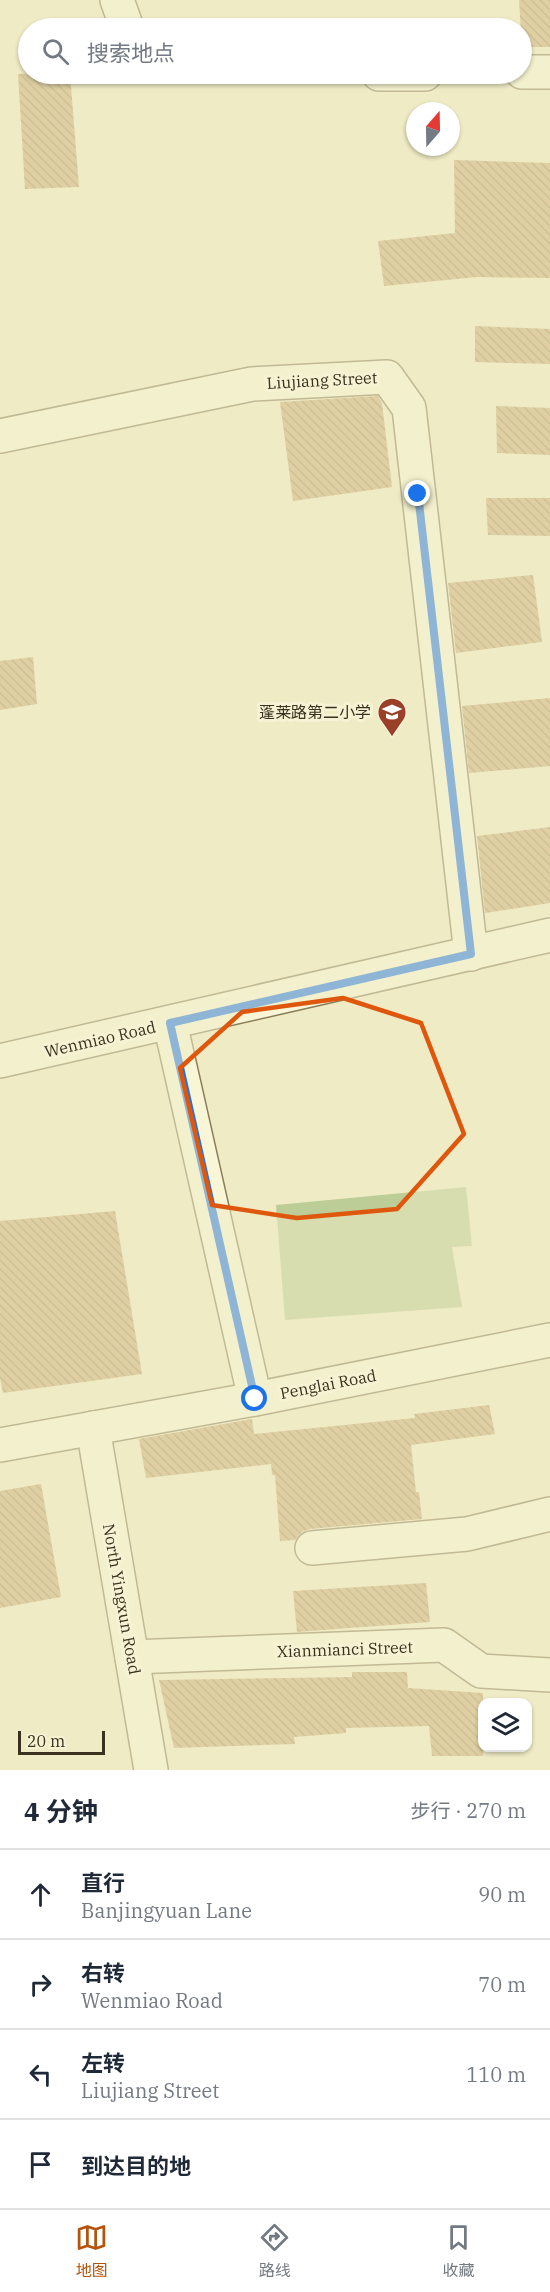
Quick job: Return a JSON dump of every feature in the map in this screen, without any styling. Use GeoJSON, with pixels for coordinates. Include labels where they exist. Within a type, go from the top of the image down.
{"type":"FeatureCollection","features":[{"type":"Feature","properties":{"kind":"street"},"geometry":{"type":"LineString","coordinates":[[117,0],[123,18]]}},
{"type":"Feature","properties":{"kind":"street"},"geometry":{"type":"LineString","coordinates":[[532,72],[550,72]]}},
{"type":"Feature","properties":{"kind":"street","name":"Liujiang Street"},"geometry":{"type":"LineString","coordinates":[[0,436],[252,384],[387,377],[409,408],[471,954]]}},
{"type":"Feature","properties":{"kind":"street","name":"Wenmiao Road"},"geometry":{"type":"LineString","coordinates":[[0,1061],[550,935]]}},
{"type":"Feature","properties":{"kind":"street"},"geometry":{"type":"LineString","coordinates":[[170,1023],[255,1399]]}},
{"type":"Feature","properties":{"kind":"street","name":"Penglai Road"},"geometry":{"type":"LineString","coordinates":[[0,1445],[255,1399],[550,1340]]}},
{"type":"Feature","properties":{"kind":"street","name":"North Yingxun Road"},"geometry":{"type":"LineString","coordinates":[[93,1428],[151,1770]]}},
{"type":"Feature","properties":{"kind":"street"},"geometry":{"type":"LineString","coordinates":[[312,1548],[467,1534],[550,1514]]}},
{"type":"Feature","properties":{"kind":"street","name":"Xianmianci Street"},"geometry":{"type":"LineString","coordinates":[[132,1657],[444,1645],[482,1671],[550,1675]]}},
{"type":"Feature","properties":{"kind":"highlighted area"},"geometry":{"type":"Polygon","coordinates":[[[343,998],[421,1023],[464,1134],[397,1209],[297,1218],[212,1205],[180,1068],[242,1012],[343,998]]]}},
{"type":"Feature","properties":{"kind":"green space"},"geometry":{"type":"Polygon","coordinates":[[[466,1187],[472,1246],[452,1247],[462,1307],[285,1320],[276,1205],[466,1187]]]}},
{"type":"Feature","properties":{"kind":"building"},"geometry":{"type":"Polygon","coordinates":[[[519,0],[550,0],[550,47],[532,47],[532,18],[520,18],[519,0]]]}},
{"type":"Feature","properties":{"kind":"building"},"geometry":{"type":"Polygon","coordinates":[[[19,84],[71,84],[79,187],[25,189],[19,84]]]}},
{"type":"Feature","properties":{"kind":"building"},"geometry":{"type":"Polygon","coordinates":[[[454,160],[550,163],[550,278],[477,277],[384,286],[378,241],[455,233],[454,160]]]}},
{"type":"Feature","properties":{"kind":"building"},"geometry":{"type":"Polygon","coordinates":[[[475,326],[550,329],[550,364],[475,362],[475,326]]]}},
{"type":"Feature","properties":{"kind":"building"},"geometry":{"type":"Polygon","coordinates":[[[378,396],[382,403],[392,487],[293,501],[280,402],[378,396]]]}},
{"type":"Feature","properties":{"kind":"building"},"geometry":{"type":"Polygon","coordinates":[[[496,406],[550,408],[550,455],[497,453],[496,406]]]}},
{"type":"Feature","properties":{"kind":"building"},"geometry":{"type":"Polygon","coordinates":[[[486,498],[550,498],[550,536],[488,535],[486,498]]]}},
{"type":"Feature","properties":{"kind":"building"},"geometry":{"type":"Polygon","coordinates":[[[533,575],[542,642],[456,653],[448,583],[533,575]]]}},
{"type":"Feature","properties":{"kind":"building"},"geometry":{"type":"Polygon","coordinates":[[[33,657],[37,704],[0,710],[0,661],[33,657]]]}},
{"type":"Feature","properties":{"kind":"building"},"geometry":{"type":"Polygon","coordinates":[[[550,698],[550,766],[469,773],[462,706],[550,698]]]}},
{"type":"Feature","properties":{"kind":"building"},"geometry":{"type":"Polygon","coordinates":[[[550,827],[550,903],[485,913],[477,836],[550,827]]]}},
{"type":"Feature","properties":{"kind":"building"},"geometry":{"type":"Polygon","coordinates":[[[115,1211],[142,1374],[3,1393],[0,1378],[0,1221],[115,1211]]]}},
{"type":"Feature","properties":{"kind":"building"},"geometry":{"type":"Polygon","coordinates":[[[489,1405],[495,1434],[411,1445],[416,1492],[419,1492],[422,1519],[310,1529],[302,1532],[295,1540],[280,1541],[275,1475],[272,1475],[271,1464],[146,1478],[139,1439],[252,1419],[254,1434],[415,1418],[414,1414],[489,1405]]]}},
{"type":"Feature","properties":{"kind":"building"},"geometry":{"type":"Polygon","coordinates":[[[41,1484],[61,1597],[0,1608],[0,1491],[41,1484]]]}},
{"type":"Feature","properties":{"kind":"building"},"geometry":{"type":"Polygon","coordinates":[[[426,1583],[430,1622],[297,1632],[293,1591],[426,1583]]]}},
{"type":"Feature","properties":{"kind":"building"},"geometry":{"type":"Polygon","coordinates":[[[352,1672],[407,1672],[408,1688],[483,1693],[483,1698],[478,1698],[478,1752],[483,1752],[483,1756],[432,1756],[429,1726],[346,1728],[346,1733],[294,1737],[295,1744],[174,1748],[159,1680],[352,1677],[352,1672]]]}},
{"type":"Feature","properties":{"kind":"place","name":"蓬莱路第二小学"},"geometry":{"type":"Point","coordinates":[392,738]}},
{"type":"Feature","properties":{"kind":"route"},"geometry":{"type":"LineString","coordinates":[[255,1399],[170,1023],[471,954],[418,494]]}}]}
